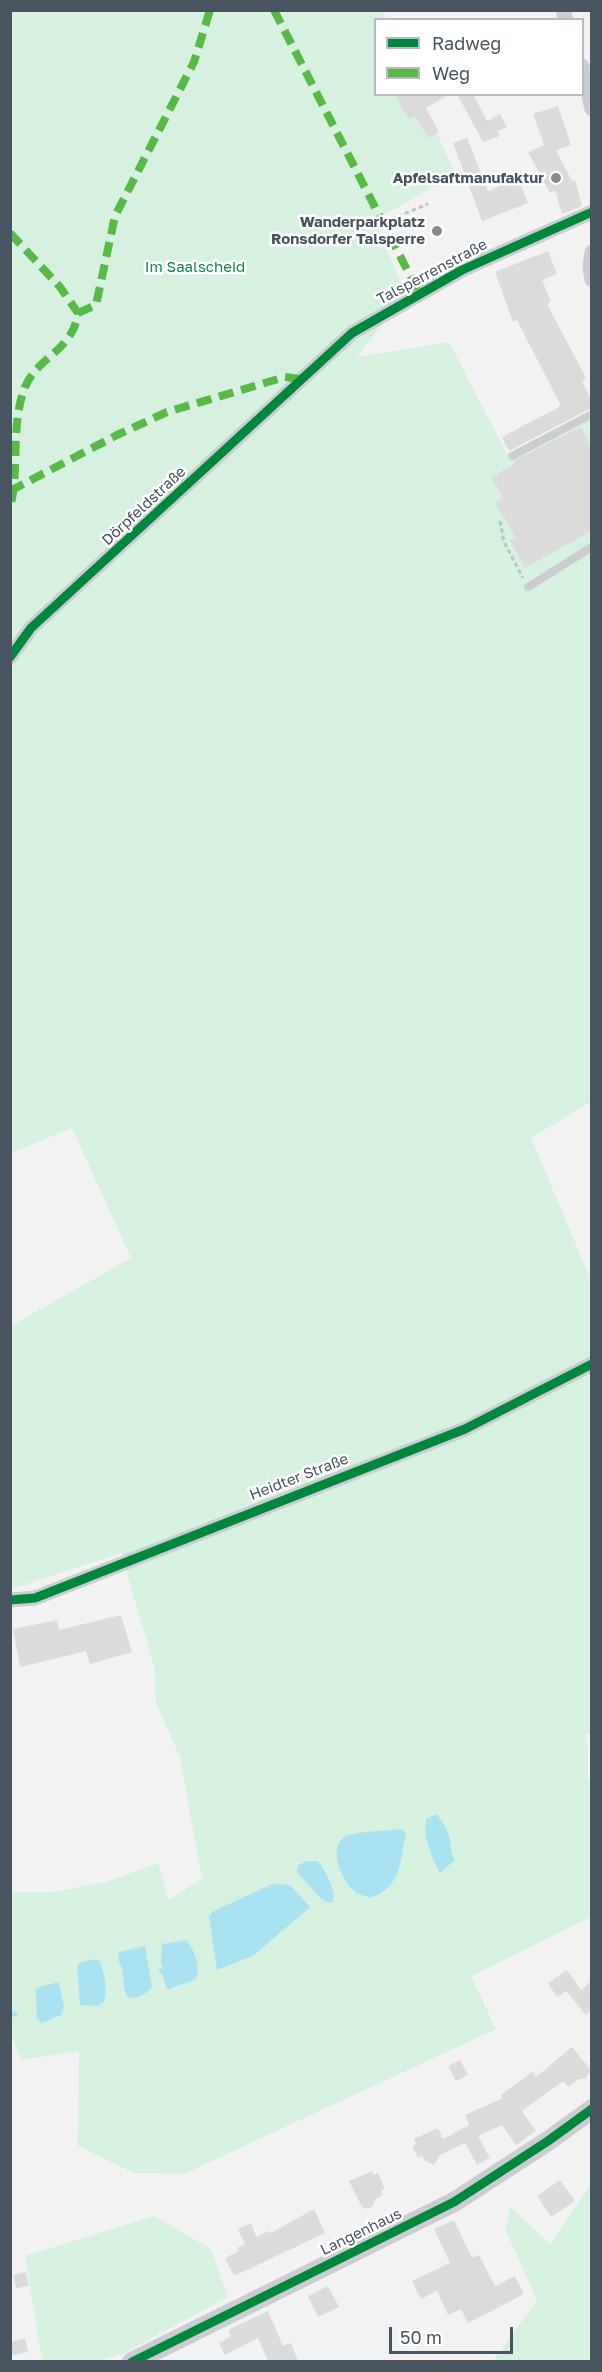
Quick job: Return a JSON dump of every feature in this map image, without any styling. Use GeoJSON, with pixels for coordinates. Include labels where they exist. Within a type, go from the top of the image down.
{"type":"FeatureCollection","features":[{"type":"Feature","properties":{"kind":"street"},"geometry":{"type":"LineString","coordinates":[[584,76],[591,109]]}},
{"type":"Feature","properties":{"kind":"street","name":"Talsperrenstraße"},"geometry":{"type":"LineString","coordinates":[[301,379],[352,333],[419,293],[462,270],[591,212]]}},
{"type":"Feature","properties":{"kind":"street"},"geometry":{"type":"LineString","coordinates":[[591,252],[591,280]]}},
{"type":"Feature","properties":{"kind":"street","name":"Dörpfeldstraße"},"geometry":{"type":"LineString","coordinates":[[10,657],[32,628],[128,542],[301,379]]}},
{"type":"Feature","properties":{"kind":"street","name":"Heidter Straße"},"geometry":{"type":"LineString","coordinates":[[10,1600],[35,1598],[465,1429],[591,1364]]}},
{"type":"Feature","properties":{"kind":"street","name":"Langenhaus"},"geometry":{"type":"LineString","coordinates":[[132,2361],[454,2202],[548,2141],[591,2109]]}},
{"type":"Feature","properties":{"kind":"lane"},"geometry":{"type":"LineString","coordinates":[[512,456],[591,414]]}},
{"type":"Feature","properties":{"kind":"lane"},"geometry":{"type":"LineString","coordinates":[[528,587],[591,547]]}},
{"type":"Feature","properties":{"kind":"path"},"geometry":{"type":"LineString","coordinates":[[384,222],[428,204]]}},
{"type":"Feature","properties":{"kind":"path"},"geometry":{"type":"LineString","coordinates":[[500,521],[504,542],[528,587]]}},
{"type":"Feature","properties":{"kind":"green space","name":"Im Saalscheid"},"geometry":{"type":"Polygon","coordinates":[[[11,11],[382,11],[386,18],[374,18],[374,96],[420,96],[455,174],[374,221],[406,293],[357,357],[449,342],[510,460],[591,416],[591,1102],[531,1138],[591,1280],[592,1734],[585,1734],[588,1747],[588,1781],[592,1780],[591,1917],[471,1976],[496,2029],[184,2174],[134,2173],[78,2146],[79,2051],[21,2060],[11,2033],[11,1892],[53,1892],[106,1882],[158,1863],[169,1900],[202,1879],[180,1757],[156,1702],[154,1666],[121,1553],[11,1589],[11,1326],[131,1258],[72,1128],[11,1153],[11,11]]]}},
{"type":"Feature","properties":{"kind":"green space"},"geometry":{"type":"Polygon","coordinates":[[[591,2184],[591,2361],[493,2361],[537,2300],[505,2229],[511,2207],[550,2244],[591,2184]]]}},
{"type":"Feature","properties":{"kind":"green space"},"geometry":{"type":"Polygon","coordinates":[[[154,2216],[211,2249],[228,2297],[122,2354],[99,2361],[42,2361],[25,2256],[154,2216]]]}},
{"type":"Feature","properties":{"kind":"water"},"geometry":{"type":"Polygon","coordinates":[[[436,1814],[447,1830],[455,1860],[440,1873],[431,1853],[425,1826],[426,1819],[436,1814]]]}},
{"type":"Feature","properties":{"kind":"water"},"geometry":{"type":"Polygon","coordinates":[[[403,1829],[406,1834],[398,1872],[389,1886],[371,1898],[359,1894],[348,1885],[338,1863],[337,1848],[340,1841],[351,1835],[403,1829]]]}},
{"type":"Feature","properties":{"kind":"water"},"geometry":{"type":"Polygon","coordinates":[[[306,1861],[318,1861],[333,1890],[334,1901],[329,1903],[321,1899],[297,1872],[298,1866],[306,1861]]]}},
{"type":"Feature","properties":{"kind":"water"},"geometry":{"type":"Polygon","coordinates":[[[272,1884],[290,1885],[310,1907],[254,1955],[217,1970],[209,1916],[214,1911],[272,1884]]]}},
{"type":"Feature","properties":{"kind":"water"},"geometry":{"type":"Polygon","coordinates":[[[186,1940],[196,1958],[198,1969],[196,1979],[167,1990],[163,1976],[158,1970],[163,1967],[161,1963],[162,1944],[186,1940]]]}},
{"type":"Feature","properties":{"kind":"water"},"geometry":{"type":"Polygon","coordinates":[[[145,1946],[152,1987],[142,1996],[128,1998],[118,1960],[119,1952],[145,1946]]]}},
{"type":"Feature","properties":{"kind":"water"},"geometry":{"type":"Polygon","coordinates":[[[96,1959],[100,1961],[104,1977],[105,1998],[103,2003],[97,2006],[80,2005],[77,1968],[79,1963],[96,1959]]]}},
{"type":"Feature","properties":{"kind":"water"},"geometry":{"type":"Polygon","coordinates":[[[59,1982],[64,2007],[61,2015],[42,2023],[37,2019],[36,1988],[59,1982]]]}},
{"type":"Feature","properties":{"kind":"building"},"geometry":{"type":"Polygon","coordinates":[[[395,96],[447,96],[426,108],[439,132],[428,138],[415,116],[409,119],[395,96]]]}},
{"type":"Feature","properties":{"kind":"building"},"geometry":{"type":"Polygon","coordinates":[[[458,96],[474,96],[487,121],[500,114],[507,127],[498,131],[500,136],[483,142],[458,96]]]}},
{"type":"Feature","properties":{"kind":"building"},"geometry":{"type":"Polygon","coordinates":[[[558,106],[571,145],[556,150],[572,181],[575,180],[582,206],[562,214],[555,190],[550,193],[528,152],[544,145],[533,114],[558,106]]]}},
{"type":"Feature","properties":{"kind":"building"},"geometry":{"type":"Polygon","coordinates":[[[467,138],[488,191],[518,178],[528,203],[482,221],[453,143],[467,138]]]}},
{"type":"Feature","properties":{"kind":"building"},"geometry":{"type":"Polygon","coordinates":[[[548,251],[557,274],[542,280],[551,302],[547,304],[586,378],[582,381],[591,399],[591,408],[509,451],[502,437],[561,406],[517,320],[513,322],[495,272],[548,251]]]}},
{"type":"Feature","properties":{"kind":"building"},"geometry":{"type":"Polygon","coordinates":[[[581,427],[591,447],[591,531],[525,568],[510,540],[515,537],[495,502],[503,498],[491,477],[515,464],[514,461],[581,427]]]}},
{"type":"Feature","properties":{"kind":"building"},"geometry":{"type":"Polygon","coordinates":[[[121,1615],[132,1652],[90,1664],[86,1651],[20,1667],[13,1629],[57,1620],[59,1630],[121,1615]]]}},
{"type":"Feature","properties":{"kind":"building"},"geometry":{"type":"Polygon","coordinates":[[[567,1970],[581,1990],[591,1981],[591,2011],[586,2015],[566,1991],[557,1997],[548,1983],[567,1970]]]}},
{"type":"Feature","properties":{"kind":"building"},"geometry":{"type":"Polygon","coordinates":[[[572,2047],[591,2070],[585,2079],[579,2079],[569,2087],[563,2081],[522,2111],[536,2131],[516,2145],[502,2125],[478,2136],[490,2158],[477,2165],[465,2143],[440,2155],[434,2165],[424,2160],[422,2156],[418,2158],[412,2146],[416,2144],[414,2139],[438,2128],[443,2139],[469,2125],[465,2115],[503,2098],[501,2095],[532,2072],[536,2077],[572,2047]]]}},
{"type":"Feature","properties":{"kind":"building"},"geometry":{"type":"Polygon","coordinates":[[[460,2060],[468,2075],[456,2081],[448,2066],[460,2060]]]}},
{"type":"Feature","properties":{"kind":"building"},"geometry":{"type":"Polygon","coordinates":[[[372,2171],[374,2175],[378,2173],[385,2189],[381,2190],[383,2195],[375,2199],[373,2206],[368,2209],[362,2207],[349,2181],[372,2171]]]}},
{"type":"Feature","properties":{"kind":"building"},"geometry":{"type":"Polygon","coordinates":[[[560,2180],[575,2201],[551,2217],[537,2196],[560,2180]]]}},
{"type":"Feature","properties":{"kind":"building"},"geometry":{"type":"Polygon","coordinates":[[[314,2209],[325,2233],[234,2276],[225,2258],[239,2251],[237,2248],[245,2244],[238,2229],[251,2223],[256,2237],[268,2231],[271,2233],[314,2209]]]}},
{"type":"Feature","properties":{"kind":"building"},"geometry":{"type":"Polygon","coordinates":[[[454,2220],[472,2258],[479,2255],[495,2286],[515,2276],[524,2294],[468,2323],[461,2309],[448,2315],[437,2291],[421,2299],[412,2281],[450,2263],[434,2229],[454,2220]]]}},
{"type":"Feature","properties":{"kind":"building"},"geometry":{"type":"Polygon","coordinates":[[[26,2272],[29,2286],[16,2288],[13,2275],[26,2272]]]}},
{"type":"Feature","properties":{"kind":"building"},"geometry":{"type":"Polygon","coordinates":[[[328,2286],[339,2307],[318,2317],[308,2296],[328,2286]]]}},
{"type":"Feature","properties":{"kind":"building"},"geometry":{"type":"Polygon","coordinates":[[[268,2311],[283,2346],[291,2343],[298,2361],[268,2361],[258,2338],[225,2355],[219,2343],[231,2336],[228,2330],[268,2311]]]}},
{"type":"Feature","properties":{"kind":"building"},"geometry":{"type":"Polygon","coordinates":[[[25,2338],[28,2352],[10,2356],[10,2342],[25,2338]]]}},
{"type":"Feature","properties":{"kind":"waterway"},"geometry":{"type":"LineString","coordinates":[[10,2014],[15,2014]]}},
{"type":"Feature","properties":{"kind":"marked path"},"geometry":{"type":"LineString","coordinates":[[78,313],[96,305],[115,216],[194,62],[210,10]]}},
{"type":"Feature","properties":{"kind":"marked path"},"geometry":{"type":"LineString","coordinates":[[274,10],[419,293]]}},
{"type":"Feature","properties":{"kind":"marked path"},"geometry":{"type":"LineString","coordinates":[[10,233],[60,287],[78,313],[75,326],[69,336],[31,376],[25,387],[20,402],[16,432],[13,493],[10,508]]}},
{"type":"Feature","properties":{"kind":"marked path"},"geometry":{"type":"LineString","coordinates":[[10,491],[117,435],[167,412],[285,377],[301,379]]}},
{"type":"Feature","properties":{"kind":"cycle path"},"geometry":{"type":"LineString","coordinates":[[10,657],[31,628],[352,333],[462,270],[592,212]]}},
{"type":"Feature","properties":{"kind":"cycle path"},"geometry":{"type":"LineString","coordinates":[[10,1600],[35,1598],[465,1429],[592,1364]]}},
{"type":"Feature","properties":{"kind":"cycle path"},"geometry":{"type":"LineString","coordinates":[[132,2362],[454,2202],[548,2141],[592,2109]]}},
{"type":"Feature","properties":{"kind":"place","name":"Apfelsaftmanufaktur"},"geometry":{"type":"Point","coordinates":[556,178]}},
{"type":"Feature","properties":{"kind":"place","name":"Wanderparkplatz Ronsdorfer Talsperre"},"geometry":{"type":"Point","coordinates":[437,231]}}]}
